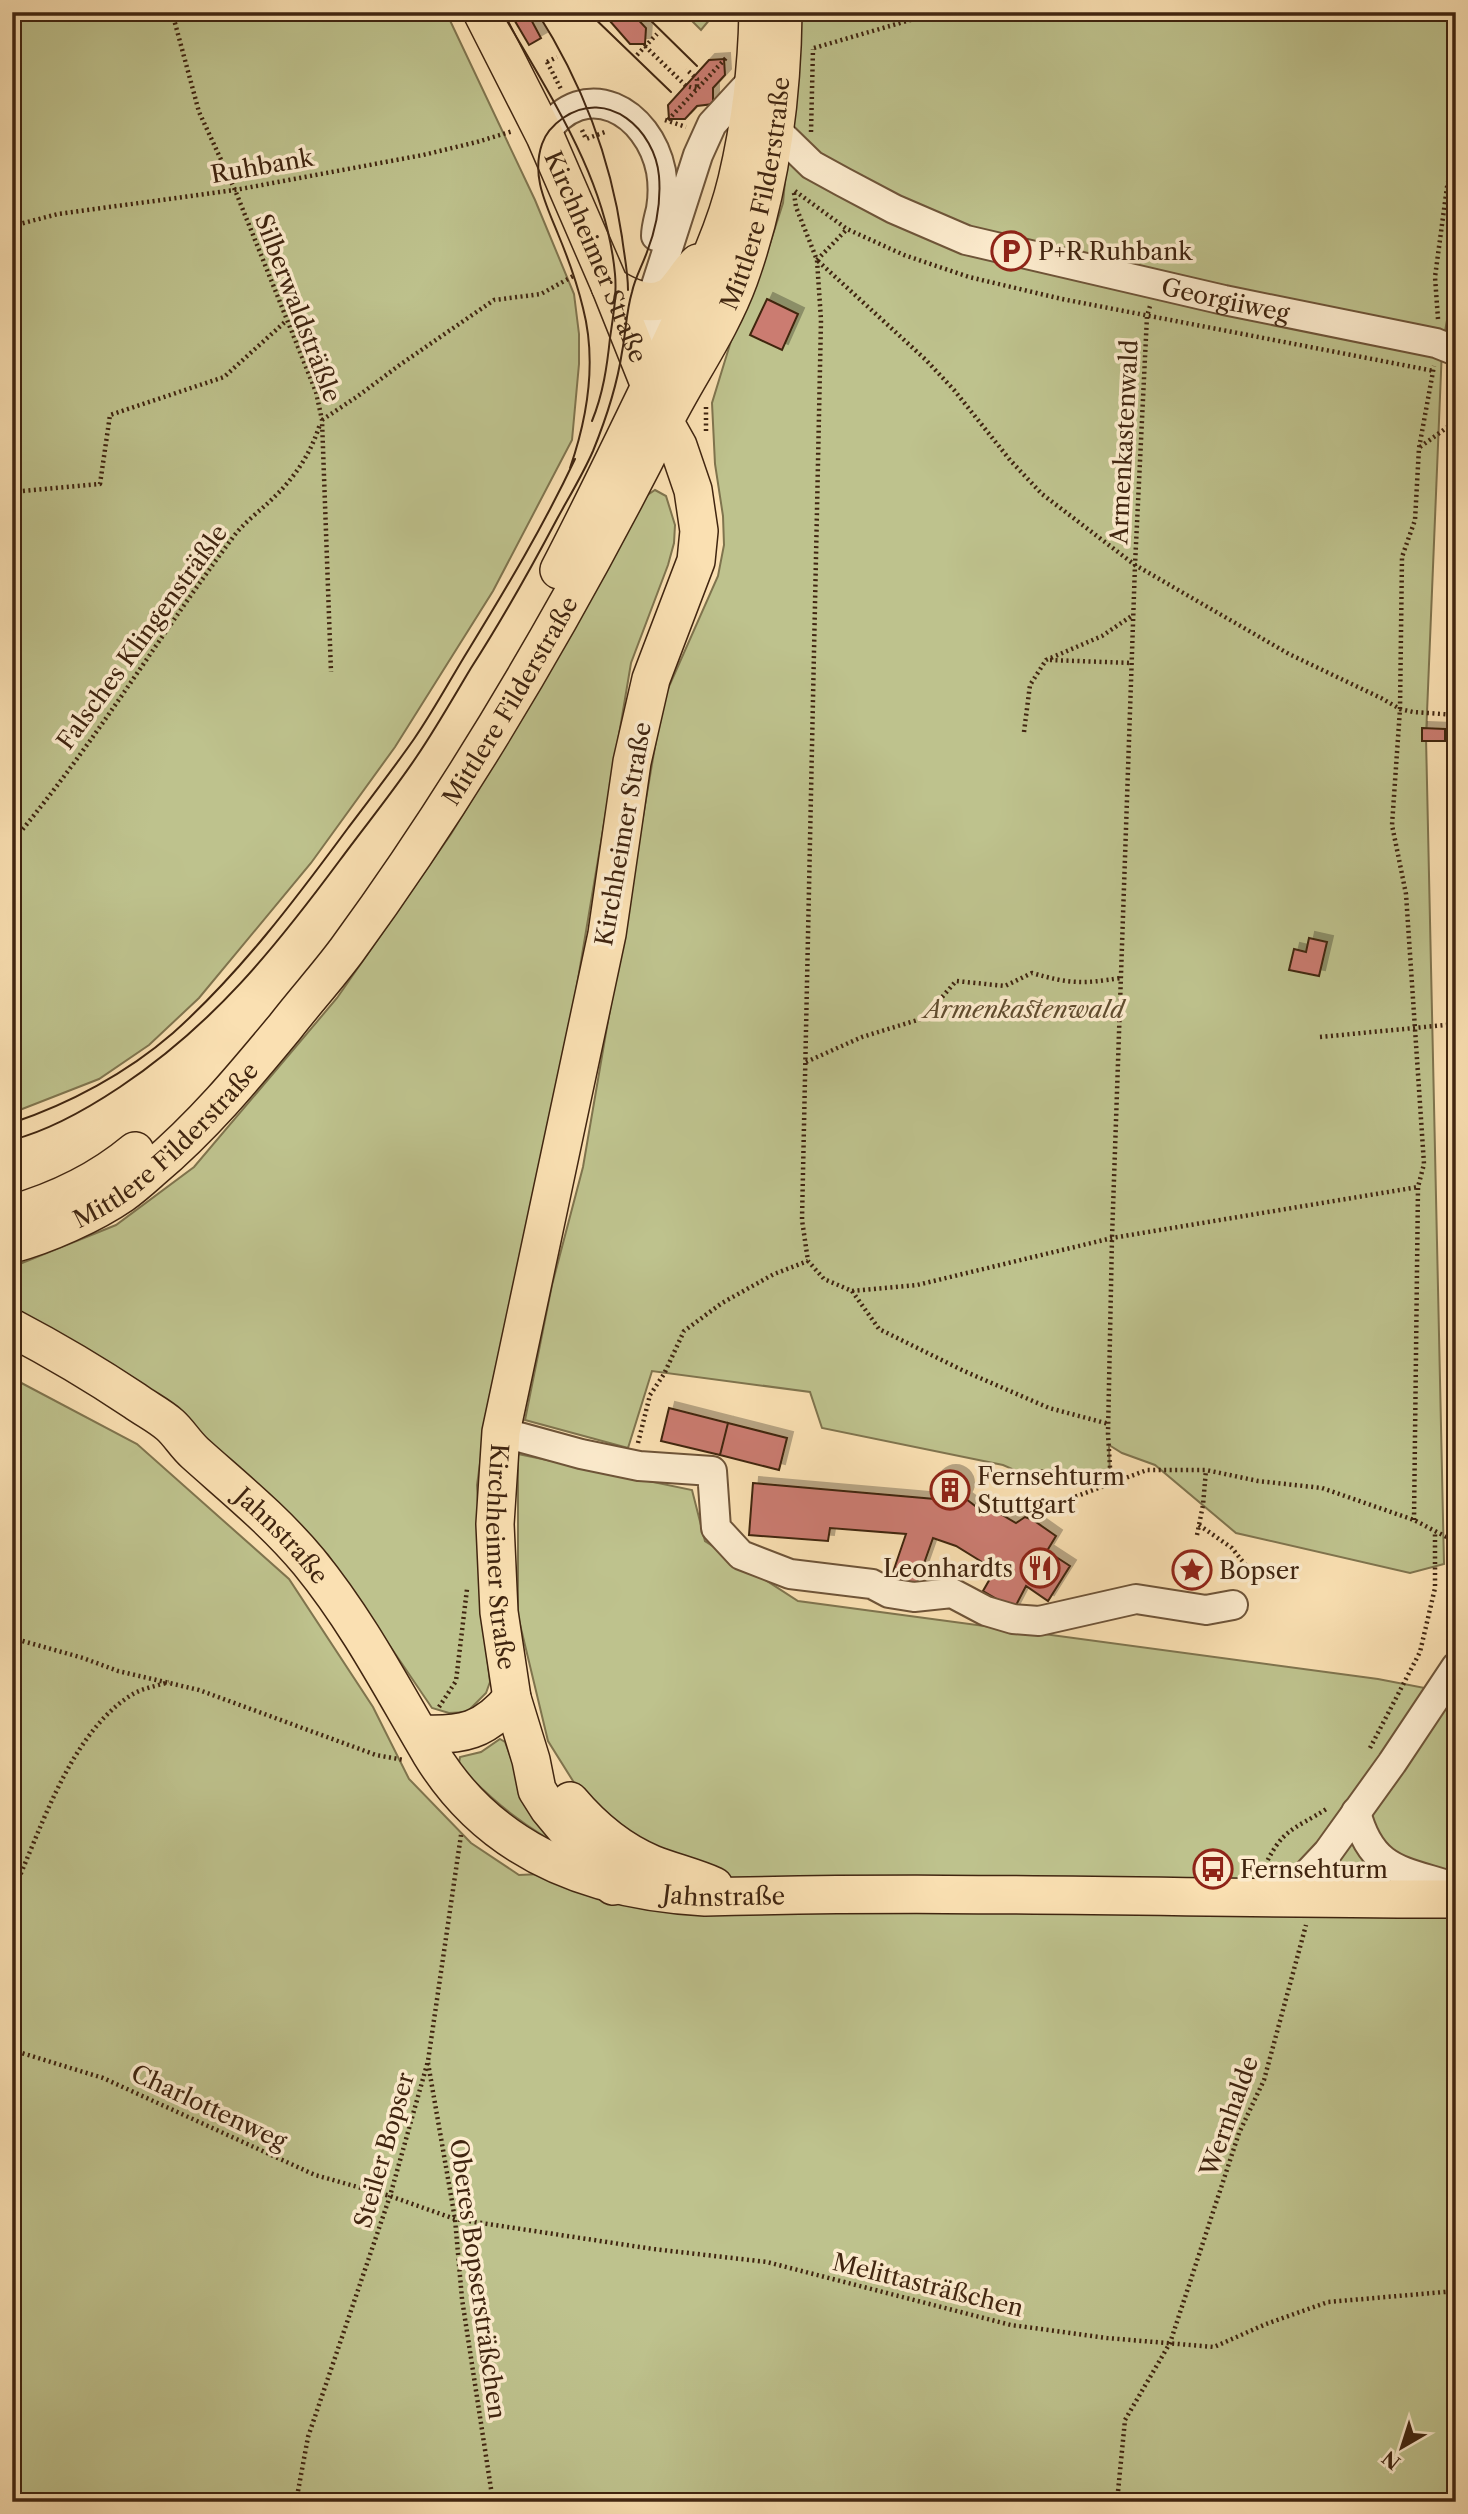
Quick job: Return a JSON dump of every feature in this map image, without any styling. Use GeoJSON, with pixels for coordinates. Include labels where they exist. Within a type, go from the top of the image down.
{"type":"FeatureCollection","features":[{"type":"Feature","properties":{"kind":"main road","name":"Kirchheimer Straße"},"geometry":{"type":"LineString","coordinates":[[482,12],[530,132],[610,286],[664,421],[678,446],[693,491],[699,531],[696,561],[651,679],[632,762],[607,934],[501,1432],[495,1524],[499,1612],[512,1698],[537,1790],[549,1809],[613,1885]]}},
{"type":"Feature","properties":{"kind":"main road","name":"Mittlere Filderstraße"},"geometry":{"type":"LineString","coordinates":[[14,1238],[44,1205],[110,1172],[174,1119],[275,1005],[396,839],[460,743],[522,639],[589,512],[714,249],[737,182],[742,66],[758,12]]}},
{"type":"Feature","properties":{"kind":"main road","name":"Mittlere Filderstraße"},"geometry":{"type":"LineString","coordinates":[[14,1238],[62,1226],[122,1194],[190,1137],[245,1076],[345,952],[477,756],[611,527],[738,283],[763,205],[776,130],[798,37]]}},
{"type":"Feature","properties":{"kind":"main road"},"geometry":{"type":"LineString","coordinates":[[742,66],[776,130]]}},
{"type":"Feature","properties":{"kind":"main road"},"geometry":{"type":"LineString","coordinates":[[610,286],[637,300],[668,298],[687,273],[714,249]]}},
{"type":"Feature","properties":{"kind":"main road","name":"Jahnstraße"},"geometry":{"type":"LineString","coordinates":[[13,1334],[120,1391],[169,1424],[193,1451],[240,1492],[307,1560],[348,1614],[426,1744],[466,1799],[499,1830],[552,1863],[584,1877],[663,1895],[988,1894],[1456,1899]]}},
{"type":"Feature","properties":{"kind":"main road","name":"Kirchheimer Straße"},"geometry":{"type":"LineString","coordinates":[[426,1744],[446,1735],[463,1733],[485,1724],[512,1698]]}},
{"type":"Feature","properties":{"kind":"main road"},"geometry":{"type":"LineString","coordinates":[[531,1760],[553,1779],[572,1804],[594,1826],[624,1849],[650,1863],[736,1896]]}},
{"type":"Feature","properties":{"kind":"street"},"geometry":{"type":"LineString","coordinates":[[650,386],[654,342],[651,301],[706,134],[726,108],[742,66],[798,37]]}},
{"type":"Feature","properties":{"kind":"street"},"geometry":{"type":"LineString","coordinates":[[530,132],[551,124],[586,104],[608,104],[627,113],[637,122],[651,141],[661,171],[661,208],[656,232],[662,266]]}},
{"type":"Feature","properties":{"kind":"street","name":"Georgiiweg"},"geometry":{"type":"LineString","coordinates":[[776,130],[807,159],[843,182],[884,204],[965,240],[1442,355]]}},
{"type":"Feature","properties":{"kind":"street"},"geometry":{"type":"LineString","coordinates":[[501,1432],[581,1454],[633,1464],[712,1471],[716,1528],[741,1555],[790,1574],[872,1584],[889,1593],[914,1597],[951,1593],[986,1611],[1013,1619],[1039,1622],[1136,1599],[1206,1610],[1233,1605]]}},
{"type":"Feature","properties":{"kind":"street"},"geometry":{"type":"LineString","coordinates":[[1299,1899],[1328,1852],[1346,1808],[1392,1763],[1456,1667]]}},
{"type":"Feature","properties":{"kind":"street"},"geometry":{"type":"LineString","coordinates":[[1346,1808],[1375,1855],[1397,1869],[1456,1888]]}},
{"type":"Feature","properties":{"kind":"path","name":"Silberwaldsträßle"},"geometry":{"type":"LineString","coordinates":[[172,12],[199,112],[235,190],[316,392],[322,420],[331,672]]}},
{"type":"Feature","properties":{"kind":"path"},"geometry":{"type":"LineString","coordinates":[[807,159],[810,145],[798,37],[938,12]]}},
{"type":"Feature","properties":{"kind":"path"},"geometry":{"type":"LineString","coordinates":[[637,54],[657,34]]}},
{"type":"Feature","properties":{"kind":"path"},"geometry":{"type":"LineString","coordinates":[[645,46],[686,86],[697,89]]}},
{"type":"Feature","properties":{"kind":"path"},"geometry":{"type":"LineString","coordinates":[[537,68],[557,57]]}},
{"type":"Feature","properties":{"kind":"path"},"geometry":{"type":"LineString","coordinates":[[547,62],[565,97]]}},
{"type":"Feature","properties":{"kind":"path"},"geometry":{"type":"LineString","coordinates":[[668,120],[697,89],[742,66]]}},
{"type":"Feature","properties":{"kind":"path"},"geometry":{"type":"LineString","coordinates":[[686,69],[697,79],[697,89]]}},
{"type":"Feature","properties":{"kind":"path","name":"Ruhbank"},"geometry":{"type":"LineString","coordinates":[[12,226],[58,214],[235,190],[530,132]]}},
{"type":"Feature","properties":{"kind":"path"},"geometry":{"type":"LineString","coordinates":[[1414,1520],[1418,1187],[1424,1164],[1406,894],[1392,825],[1400,709],[1402,557],[1415,520],[1419,448],[1442,355],[1435,277],[1447,187],[1456,146]]}},
{"type":"Feature","properties":{"kind":"path"},"geometry":{"type":"LineString","coordinates":[[794,191],[796,207],[817,260],[821,320],[802,1220],[808,1261],[824,1279],[852,1291],[917,1285],[1112,1238],[1418,1187]]}},
{"type":"Feature","properties":{"kind":"path"},"geometry":{"type":"LineString","coordinates":[[817,260],[847,229]]}},
{"type":"Feature","properties":{"kind":"path"},"geometry":{"type":"LineString","coordinates":[[322,420],[494,300],[541,294],[574,276],[594,254]]}},
{"type":"Feature","properties":{"kind":"path"},"geometry":{"type":"LineString","coordinates":[[817,260],[926,360],[1042,494],[1135,565],[1289,654],[1400,709],[1456,715]]}},
{"type":"Feature","properties":{"kind":"path","name":"Armenkastenwald"},"geometry":{"type":"LineString","coordinates":[[1111,1485],[1108,1424],[1112,1238],[1135,565],[1147,316],[1157,285]]}},
{"type":"Feature","properties":{"kind":"path"},"geometry":{"type":"LineString","coordinates":[[12,492],[100,484],[110,415],[224,377],[286,321]]}},
{"type":"Feature","properties":{"kind":"path","name":"Falsches Klingensträßle"},"geometry":{"type":"LineString","coordinates":[[12,842],[129,687],[236,533],[276,496],[299,469],[313,447],[322,420]]}},
{"type":"Feature","properties":{"kind":"path"},"geometry":{"type":"LineString","coordinates":[[1419,448],[1456,421]]}},
{"type":"Feature","properties":{"kind":"path"},"geometry":{"type":"LineString","coordinates":[[1024,732],[1030,685],[1046,660],[1102,636],[1134,615]]}},
{"type":"Feature","properties":{"kind":"path"},"geometry":{"type":"LineString","coordinates":[[1046,660],[1132,663]]}},
{"type":"Feature","properties":{"kind":"path"},"geometry":{"type":"LineString","coordinates":[[805,1062],[862,1037],[924,1018],[956,981],[1005,986],[1032,973],[1067,983],[1121,978]]}},
{"type":"Feature","properties":{"kind":"path"},"geometry":{"type":"LineString","coordinates":[[1320,1037],[1456,1024]]}},
{"type":"Feature","properties":{"kind":"path"},"geometry":{"type":"LineString","coordinates":[[633,1464],[650,1395],[664,1374],[684,1331],[722,1303],[775,1274],[808,1261]]}},
{"type":"Feature","properties":{"kind":"path"},"geometry":{"type":"LineString","coordinates":[[852,1291],[879,1329],[964,1371],[1049,1408],[1108,1424]]}},
{"type":"Feature","properties":{"kind":"path"},"geometry":{"type":"LineString","coordinates":[[1033,1520],[1045,1507],[1147,1470],[1206,1470],[1258,1481],[1322,1488],[1414,1520],[1456,1542]]}},
{"type":"Feature","properties":{"kind":"path"},"geometry":{"type":"LineString","coordinates":[[1196,1535],[1206,1470]]}},
{"type":"Feature","properties":{"kind":"path"},"geometry":{"type":"LineString","coordinates":[[1199,1525],[1232,1548],[1247,1567]]}},
{"type":"Feature","properties":{"kind":"path"},"geometry":{"type":"LineString","coordinates":[[1365,1759],[1420,1652],[1435,1588],[1435,1533]]}},
{"type":"Feature","properties":{"kind":"path"},"geometry":{"type":"LineString","coordinates":[[12,1638],[118,1671],[199,1689],[376,1755],[401,1761],[426,1744],[456,1681],[467,1584]]}},
{"type":"Feature","properties":{"kind":"path"},"geometry":{"type":"LineString","coordinates":[[12,1894],[62,1778],[100,1721],[134,1694],[169,1682]]}},
{"type":"Feature","properties":{"kind":"path","name":"Steiler Bopser"},"geometry":{"type":"LineString","coordinates":[[296,2502],[308,2437],[390,2196],[428,2060],[466,1799]]}},
{"type":"Feature","properties":{"kind":"path"},"geometry":{"type":"LineString","coordinates":[[1247,1898],[1272,1849],[1289,1829],[1312,1818],[1346,1808]]}},
{"type":"Feature","properties":{"kind":"path","name":"Wernhalde"},"geometry":{"type":"LineString","coordinates":[[1117,2502],[1125,2420],[1170,2343],[1239,2133],[1264,2080],[1299,1899]]}},
{"type":"Feature","properties":{"kind":"path","name":"Charlottenweg"},"geometry":{"type":"LineString","coordinates":[[12,2050],[103,2078],[315,2175],[390,2196]]}},
{"type":"Feature","properties":{"kind":"path","name":"Oberes Bopsersträßchen"},"geometry":{"type":"LineString","coordinates":[[428,2060],[455,2218],[461,2298],[493,2502]]}},
{"type":"Feature","properties":{"kind":"path","name":"Melittasträßchen"},"geometry":{"type":"LineString","coordinates":[[390,2196],[455,2218],[653,2249],[767,2262],[1011,2325],[1107,2338],[1214,2347],[1266,2324],[1328,2302],[1456,2291]]}},
{"type":"Feature","properties":{"kind":"green space"},"geometry":{"type":"Polygon","coordinates":[[[12,12],[446,12],[535,200],[574,294],[579,334],[579,364],[572,440],[493,591],[395,747],[311,863],[199,998],[149,1045],[99,1079],[12,1113],[12,12]]]}},
{"type":"Feature","properties":{"kind":"green space"},"geometry":{"type":"Polygon","coordinates":[[[683,12],[716,12],[701,30],[683,12]]]}},
{"type":"Feature","properties":{"kind":"green space","name":"Armenkastenwald"},"geometry":{"type":"Polygon","coordinates":[[[795,12],[1456,12],[1456,270],[1442,348],[1426,737],[1444,1564],[1410,1573],[1236,1533],[1155,1465],[1122,1453],[1109,1445],[1110,1478],[1065,1478],[1054,1470],[1039,1470],[1026,1475],[1003,1465],[822,1428],[810,1392],[652,1371],[628,1448],[525,1420],[552,1285],[583,1167],[663,700],[718,576],[724,545],[723,516],[715,464],[712,403],[731,341],[765,259],[783,203],[792,104],[795,12]]]}},
{"type":"Feature","properties":{"kind":"green space"},"geometry":{"type":"Polygon","coordinates":[[[655,490],[666,496],[675,525],[674,543],[631,663],[576,991],[482,1449],[477,1485],[483,1621],[490,1682],[486,1693],[467,1712],[449,1713],[432,1708],[328,1555],[250,1478],[171,1407],[12,1307],[12,1267],[116,1225],[194,1167],[337,998],[451,834],[541,686],[646,496],[655,490]]]}},
{"type":"Feature","properties":{"kind":"green space"},"geometry":{"type":"Polygon","coordinates":[[[12,1378],[137,1444],[289,1579],[373,1707],[409,1779],[471,1843],[519,1875],[607,1871],[588,1805],[548,1741],[518,1616],[518,1454],[692,1490],[705,1541],[798,1601],[1378,1679],[1456,1694],[1456,2502],[12,2502],[12,1378]]]}},
{"type":"Feature","properties":{"kind":"green space"},"geometry":{"type":"Polygon","coordinates":[[[500,1739],[505,1742],[516,1771],[573,1853],[513,1815],[461,1768],[460,1757],[481,1752],[500,1739]]]}},
{"type":"Feature","properties":{"kind":"building"},"geometry":{"type":"Polygon","coordinates":[[[527,12],[541,38],[529,45],[512,16],[527,12]]]}},
{"type":"Feature","properties":{"kind":"building"},"geometry":{"type":"Polygon","coordinates":[[[602,12],[631,12],[646,28],[645,44],[630,44],[602,12]]]}},
{"type":"Feature","properties":{"kind":"building"},"geometry":{"type":"Polygon","coordinates":[[[724,59],[725,75],[713,88],[713,104],[697,106],[685,119],[669,119],[668,105],[709,60],[724,59]]]}},
{"type":"Feature","properties":{"kind":"building"},"geometry":{"type":"Polygon","coordinates":[[[767,299],[798,314],[782,350],[750,335],[767,299]]]}},
{"type":"Feature","properties":{"kind":"building"},"geometry":{"type":"Polygon","coordinates":[[[1422,728],[1445,729],[1445,741],[1422,741],[1422,728]]]}},
{"type":"Feature","properties":{"kind":"building"},"geometry":{"type":"Polygon","coordinates":[[[1309,938],[1327,942],[1319,976],[1289,970],[1294,949],[1306,952],[1309,938]]]}},
{"type":"Feature","properties":{"kind":"building"},"geometry":{"type":"Polygon","coordinates":[[[669,1408],[728,1423],[720,1455],[661,1441],[669,1408]]]}},
{"type":"Feature","properties":{"kind":"building"},"geometry":{"type":"Polygon","coordinates":[[[728,1423],[787,1438],[779,1470],[720,1455],[728,1423]]]}},
{"type":"Feature","properties":{"kind":"building","name":"Fernsehturm Stuttgart"},"geometry":{"type":"Polygon","coordinates":[[[950,1471],[963,1476],[968,1489],[963,1502],[950,1507],[937,1502],[932,1489],[937,1476],[950,1471]]]}},
{"type":"Feature","properties":{"kind":"building"},"geometry":{"type":"Polygon","coordinates":[[[753,1483],[935,1499],[949,1507],[966,1499],[978,1508],[982,1503],[1016,1523],[1025,1517],[1033,1520],[1056,1536],[1047,1551],[1070,1566],[1048,1601],[1026,1586],[1014,1609],[983,1591],[995,1570],[956,1546],[933,1538],[916,1586],[891,1578],[906,1534],[830,1528],[828,1541],[749,1535],[753,1483]]]}},
{"type":"Feature","properties":{"kind":"tram line"},"geometry":{"type":"LineString","coordinates":[[502,12],[573,138],[588,170],[609,238],[615,274],[614,306],[604,380],[592,421]]}},
{"type":"Feature","properties":{"kind":"tram line"},"geometry":{"type":"LineString","coordinates":[[537,12],[567,65],[592,120],[617,207],[628,290]]}},
{"type":"Feature","properties":{"kind":"tram line"},"geometry":{"type":"LineString","coordinates":[[588,12],[671,92]]}},
{"type":"Feature","properties":{"kind":"tram line"},"geometry":{"type":"LineString","coordinates":[[642,12],[697,66]]}},
{"type":"Feature","properties":{"kind":"tram line"},"geometry":{"type":"LineString","coordinates":[[12,1140],[41,1131],[68,1118],[120,1087],[184,1038],[240,984],[291,924],[408,769],[516,595],[585,468],[602,427],[617,377],[630,300],[657,215],[659,176],[649,143],[639,129],[626,118],[612,111],[596,108],[580,110],[553,126],[542,144],[538,167],[541,190],[578,289],[587,328],[590,369],[586,409],[570,468]]}},
{"type":"Feature","properties":{"kind":"tram line"},"geometry":{"type":"LineString","coordinates":[[12,1123],[55,1107],[97,1086],[155,1048],[198,1010],[244,961],[287,909],[421,728],[525,555],[575,459]]}},
{"type":"Feature","properties":{"kind":"place","name":"P+R Ruhbank"},"geometry":{"type":"Point","coordinates":[1011,251]}},
{"type":"Feature","properties":{"kind":"place","name":"Fernsehturm Stuttgart"},"geometry":{"type":"Point","coordinates":[950,1490]}},
{"type":"Feature","properties":{"kind":"place","name":"Leonhardts"},"geometry":{"type":"Point","coordinates":[1040,1568]}},
{"type":"Feature","properties":{"kind":"place","name":"Bopser"},"geometry":{"type":"Point","coordinates":[1192,1570]}},
{"type":"Feature","properties":{"kind":"place","name":"Fernsehturm"},"geometry":{"type":"Point","coordinates":[1213,1869]}}]}
